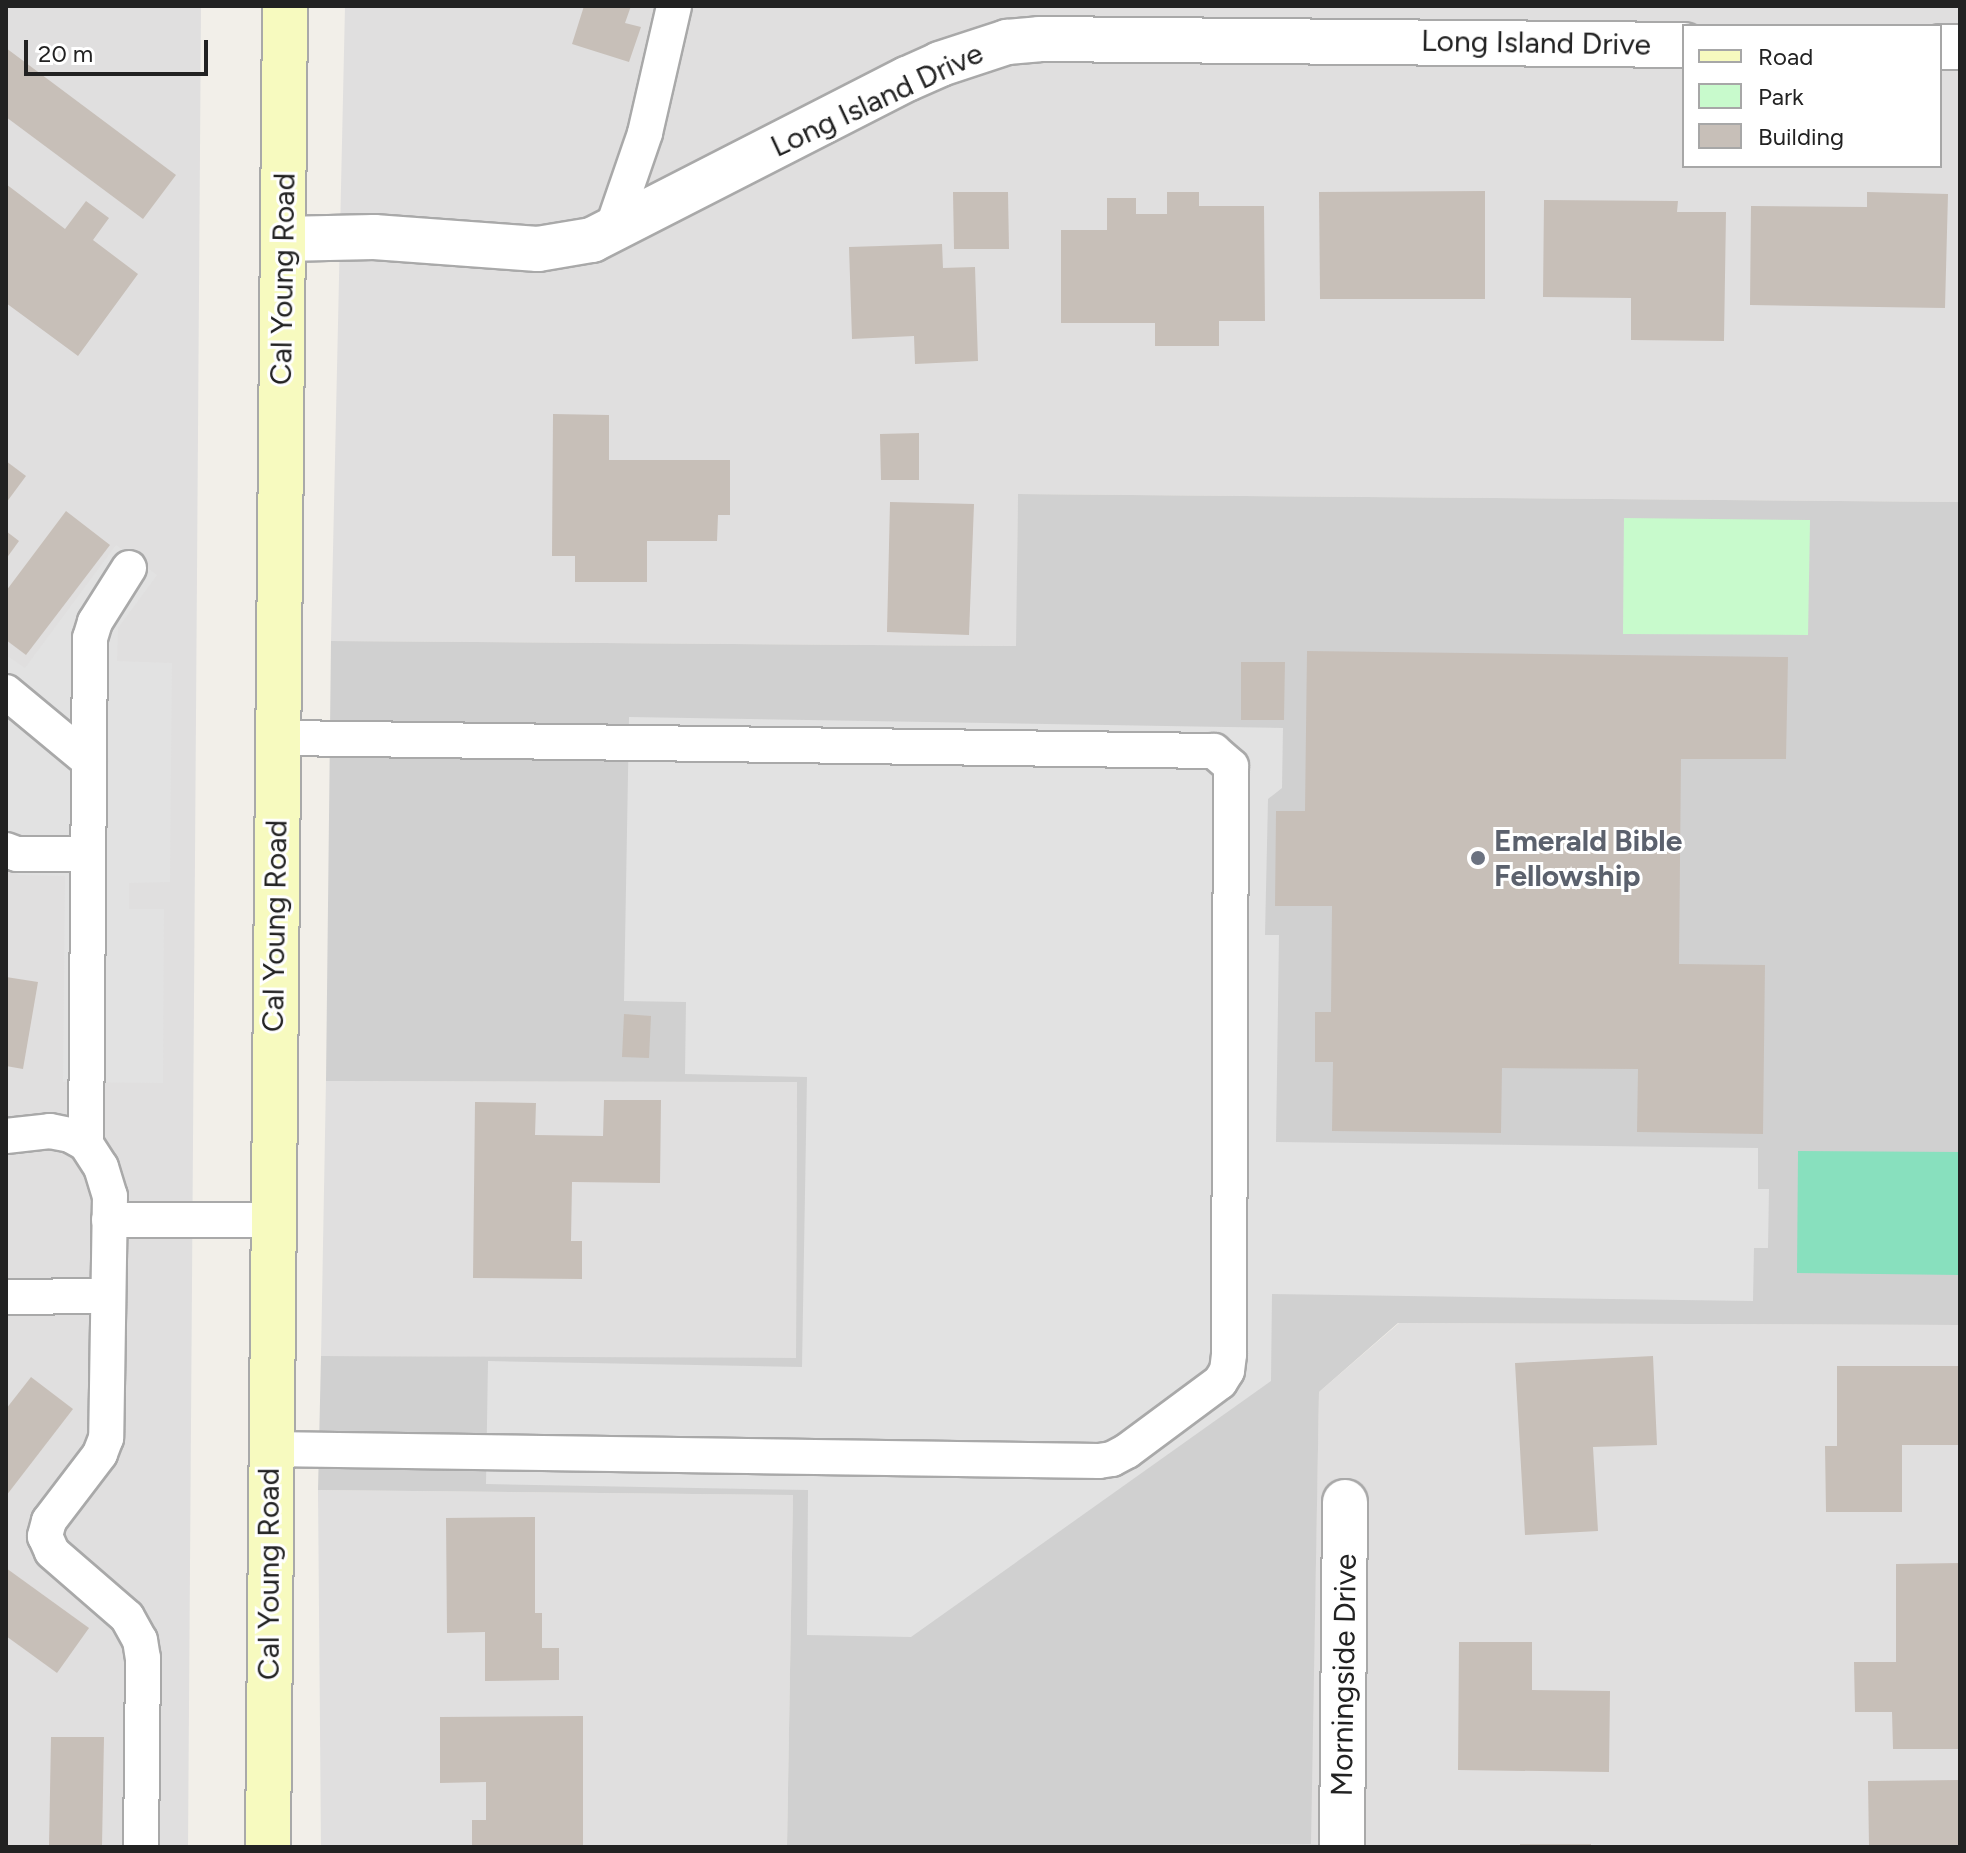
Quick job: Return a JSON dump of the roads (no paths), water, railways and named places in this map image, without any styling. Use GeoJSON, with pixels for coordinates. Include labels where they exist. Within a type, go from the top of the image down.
{"type":"FeatureCollection","features":[{"type":"Feature","properties":{"kind":"main road","name":"Cal Young Road"},"geometry":{"type":"LineString","coordinates":[[268,1847],[271,1220],[285,6]]}},
{"type":"Feature","properties":{"kind":"street","name":"Long Island Drive"},"geometry":{"type":"LineString","coordinates":[[283,239],[374,237],[538,249],[567,246],[611,232],[907,79],[940,64],[1007,42],[1039,39],[1682,45]]}},
{"type":"Feature","properties":{"kind":"street","name":"Morningside Drive"},"geometry":{"type":"LineString","coordinates":[[1342,1847],[1345,1502]]}},
{"type":"Feature","properties":{"kind":"lane"},"geometry":{"type":"LineString","coordinates":[[611,232],[645,133],[674,6]]}},
{"type":"Feature","properties":{"kind":"lane"},"geometry":{"type":"LineString","coordinates":[[129,568],[91,630],[86,1144],[109,1187],[105,1446],[49,1521],[45,1536],[52,1552],[127,1617],[140,1640],[143,1658],[141,1847]]}},
{"type":"Feature","properties":{"kind":"lane"},"geometry":{"type":"LineString","coordinates":[[6,692],[89,761]]}},
{"type":"Feature","properties":{"kind":"lane"},"geometry":{"type":"LineString","coordinates":[[270,1449],[1099,1461],[1127,1451],[1220,1382],[1227,1371],[1229,1354],[1231,766],[1224,757],[1200,748],[278,738]]}},
{"type":"Feature","properties":{"kind":"lane"},"geometry":{"type":"LineString","coordinates":[[6,850],[17,854],[88,854]]}},
{"type":"Feature","properties":{"kind":"lane"},"geometry":{"type":"LineString","coordinates":[[6,1136],[50,1131],[70,1135],[86,1144]]}},
{"type":"Feature","properties":{"kind":"lane"},"geometry":{"type":"LineString","coordinates":[[109,1220],[271,1220]]}},
{"type":"Feature","properties":{"kind":"lane"},"geometry":{"type":"LineString","coordinates":[[6,1297],[108,1296]]}},
{"type":"Feature","properties":{"kind":"place","name":"Emerald Bible Fellowship"},"geometry":{"type":"Point","coordinates":[1478,858]}}]}
